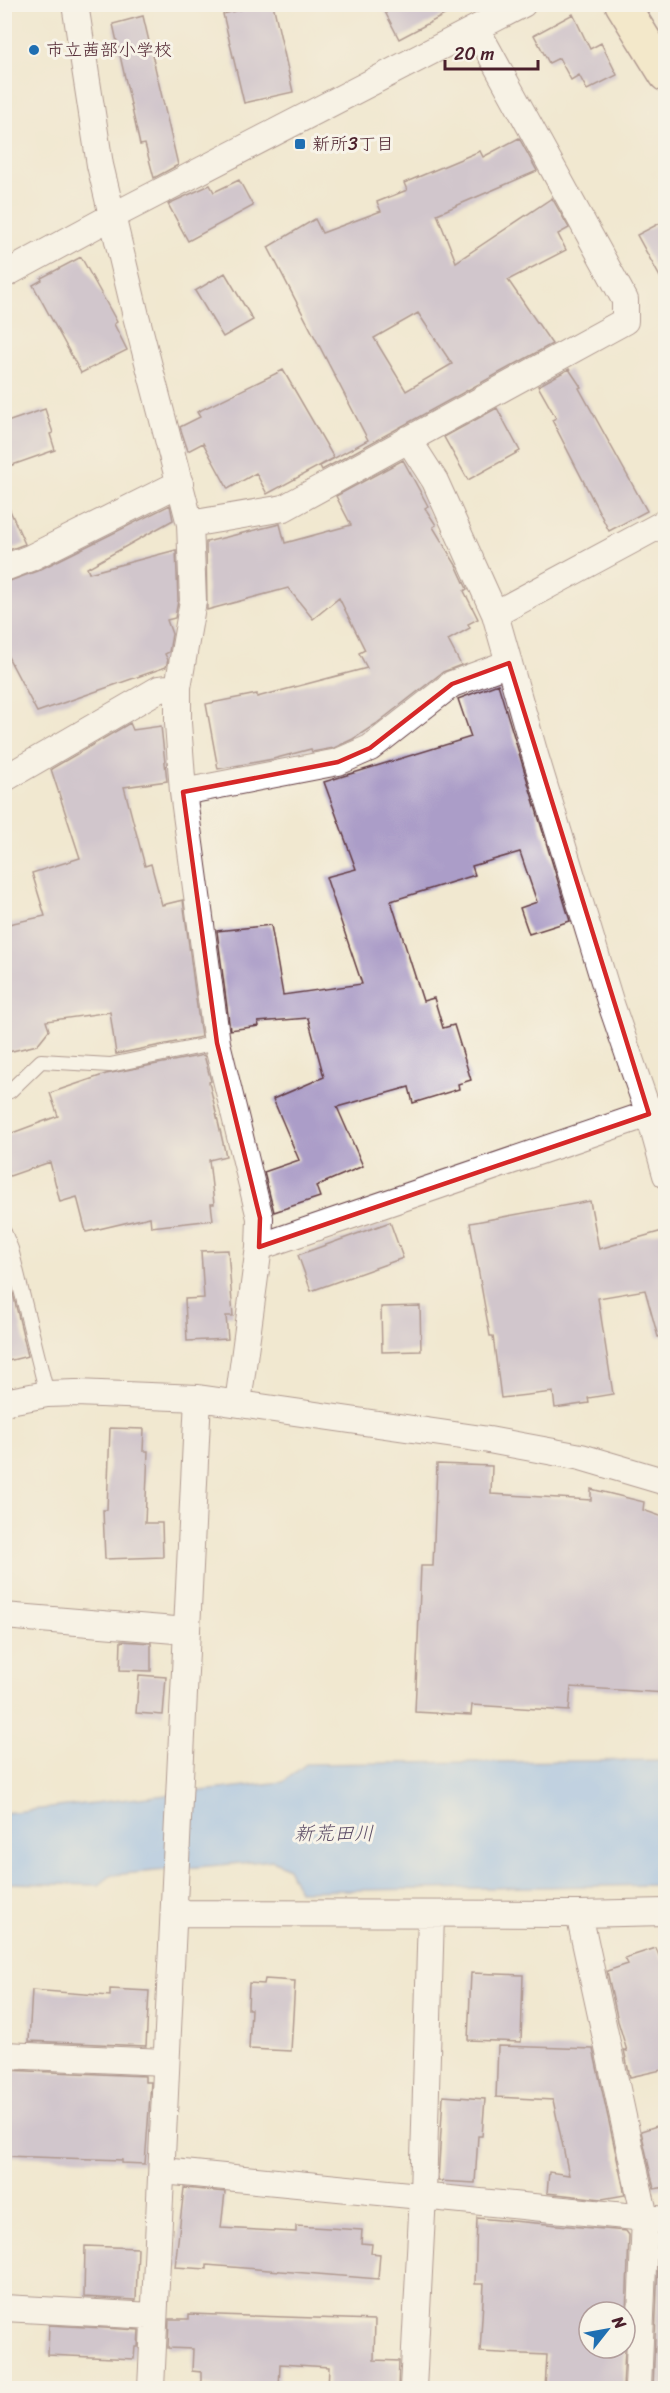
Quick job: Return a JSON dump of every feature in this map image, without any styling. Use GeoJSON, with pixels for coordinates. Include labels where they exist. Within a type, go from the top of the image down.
{"type":"FeatureCollection","features":[{"type":"Feature","properties":{"kind":"street"},"geometry":{"type":"LineString","coordinates":[[75,4],[100,165],[111,217],[190,524],[193,601],[178,687],[183,792],[217,1043],[260,1218],[260,1247],[238,1403]]}},
{"type":"Feature","properties":{"kind":"street"},"geometry":{"type":"LineString","coordinates":[[4,275],[111,217],[477,30],[523,4]]}},
{"type":"Feature","properties":{"kind":"street"},"geometry":{"type":"LineString","coordinates":[[622,4],[666,75]]}},
{"type":"Feature","properties":{"kind":"street"},"geometry":{"type":"LineString","coordinates":[[190,524],[284,508],[626,321],[625,300],[477,30]]}},
{"type":"Feature","properties":{"kind":"street"},"geometry":{"type":"LineString","coordinates":[[408,439],[435,481],[495,614],[577,892],[657,1111],[666,1175]]}},
{"type":"Feature","properties":{"kind":"street"},"geometry":{"type":"LineString","coordinates":[[4,568],[30,558],[180,483]]}},
{"type":"Feature","properties":{"kind":"street"},"geometry":{"type":"LineString","coordinates":[[495,614],[666,522]]}},
{"type":"Feature","properties":{"kind":"street"},"geometry":{"type":"LineString","coordinates":[[183,792],[338,762],[370,748],[452,684],[510,663]]}},
{"type":"Feature","properties":{"kind":"street"},"geometry":{"type":"LineString","coordinates":[[4,779],[159,689],[178,687]]}},
{"type":"Feature","properties":{"kind":"street"},"geometry":{"type":"LineString","coordinates":[[260,1247],[657,1111]]}},
{"type":"Feature","properties":{"kind":"street"},"geometry":{"type":"LineString","coordinates":[[4,1402],[47,1394],[76,1393],[198,1398],[489,1440],[581,1456],[666,1482]]}},
{"type":"Feature","properties":{"kind":"street"},"geometry":{"type":"LineString","coordinates":[[152,2388],[153,2316],[163,2171],[165,2062],[175,1904],[198,1398]]}},
{"type":"Feature","properties":{"kind":"street"},"geometry":{"type":"LineString","coordinates":[[4,1616],[187,1631]]}},
{"type":"Feature","properties":{"kind":"street"},"geometry":{"type":"LineString","coordinates":[[175,1904],[431,1914],[666,1912]]}},
{"type":"Feature","properties":{"kind":"street"},"geometry":{"type":"LineString","coordinates":[[413,2388],[423,2195],[431,1914]]}},
{"type":"Feature","properties":{"kind":"street"},"geometry":{"type":"LineString","coordinates":[[579,1914],[655,2219],[638,2388]]}},
{"type":"Feature","properties":{"kind":"street"},"geometry":{"type":"LineString","coordinates":[[4,2055],[165,2062]]}},
{"type":"Feature","properties":{"kind":"street"},"geometry":{"type":"LineString","coordinates":[[163,2171],[655,2219]]}},
{"type":"Feature","properties":{"kind":"street"},"geometry":{"type":"LineString","coordinates":[[4,2308],[153,2316]]}},
{"type":"Feature","properties":{"kind":"lane"},"geometry":{"type":"LineString","coordinates":[[4,1093],[10,1092],[41,1061],[111,1065],[217,1043]]}},
{"type":"Feature","properties":{"kind":"lane"},"geometry":{"type":"LineString","coordinates":[[4,1232],[11,1249],[47,1394]]}},
{"type":"Feature","properties":{"kind":"highlighted area"},"geometry":{"type":"Polygon","coordinates":[[[509,663],[649,1114],[259,1247],[260,1218],[217,1043],[183,792],[338,762],[370,748],[452,684],[509,663]]]}},
{"type":"Feature","properties":{"kind":"water","name":"新荒田川"},"geometry":{"type":"Polygon","coordinates":[[[665,1760],[666,1880],[659,1885],[299,1891],[288,1868],[273,1860],[112,1875],[99,1885],[5,1883],[5,1813],[283,1782],[306,1764],[665,1760]]]}},
{"type":"Feature","properties":{"kind":"building"},"geometry":{"type":"Polygon","coordinates":[[[273,4],[293,92],[244,103],[223,14],[273,4]]]}},
{"type":"Feature","properties":{"kind":"building"},"geometry":{"type":"Polygon","coordinates":[[[381,4],[465,4],[399,39],[381,4]]]}},
{"type":"Feature","properties":{"kind":"building"},"geometry":{"type":"Polygon","coordinates":[[[573,14],[590,49],[601,43],[617,75],[587,90],[579,75],[571,80],[559,58],[549,63],[534,35],[573,14]]]}},
{"type":"Feature","properties":{"kind":"building"},"geometry":{"type":"Polygon","coordinates":[[[143,16],[178,165],[154,178],[145,144],[140,145],[113,24],[143,16]]]}},
{"type":"Feature","properties":{"kind":"building"},"geometry":{"type":"Polygon","coordinates":[[[519,138],[537,171],[437,214],[456,262],[552,198],[569,228],[558,234],[566,250],[508,280],[552,344],[322,470],[320,466],[368,440],[268,247],[315,219],[322,233],[381,211],[377,202],[407,190],[404,183],[480,151],[483,157],[519,138]],[[418,313],[374,338],[406,391],[452,364],[418,313]]]}},
{"type":"Feature","properties":{"kind":"building"},"geometry":{"type":"Polygon","coordinates":[[[239,180],[253,206],[188,241],[168,204],[210,185],[214,192],[239,180]]]}},
{"type":"Feature","properties":{"kind":"building"},"geometry":{"type":"Polygon","coordinates":[[[666,220],[666,288],[637,235],[666,220]]]}},
{"type":"Feature","properties":{"kind":"building"},"geometry":{"type":"Polygon","coordinates":[[[81,257],[117,322],[114,324],[127,350],[81,373],[33,285],[42,280],[41,278],[81,257]]]}},
{"type":"Feature","properties":{"kind":"building"},"geometry":{"type":"Polygon","coordinates":[[[225,273],[253,320],[223,337],[195,291],[225,273]]]}},
{"type":"Feature","properties":{"kind":"building"},"geometry":{"type":"Polygon","coordinates":[[[569,369],[581,387],[579,388],[647,511],[609,531],[552,420],[556,418],[538,386],[569,369]]]}},
{"type":"Feature","properties":{"kind":"building"},"geometry":{"type":"Polygon","coordinates":[[[283,370],[334,458],[267,494],[256,473],[228,489],[203,443],[188,451],[180,427],[200,417],[197,412],[283,370]]]}},
{"type":"Feature","properties":{"kind":"building"},"geometry":{"type":"Polygon","coordinates":[[[497,408],[520,451],[468,480],[444,437],[497,408]]]}},
{"type":"Feature","properties":{"kind":"building"},"geometry":{"type":"Polygon","coordinates":[[[45,409],[53,433],[50,434],[55,450],[4,468],[4,423],[45,409]]]}},
{"type":"Feature","properties":{"kind":"building"},"geometry":{"type":"Polygon","coordinates":[[[403,460],[428,506],[425,508],[436,525],[433,527],[456,565],[467,589],[464,591],[478,619],[468,624],[470,628],[448,640],[461,665],[443,672],[376,724],[334,748],[312,752],[311,749],[218,769],[206,704],[257,694],[257,697],[367,668],[359,653],[365,650],[339,598],[313,619],[288,588],[207,610],[206,542],[280,524],[285,543],[351,525],[336,496],[403,460]]]}},
{"type":"Feature","properties":{"kind":"building"},"geometry":{"type":"Polygon","coordinates":[[[4,497],[25,544],[4,552],[4,497]]]}},
{"type":"Feature","properties":{"kind":"building"},"geometry":{"type":"Polygon","coordinates":[[[170,505],[173,520],[87,568],[89,573],[176,550],[178,600],[175,618],[167,620],[172,634],[169,652],[165,654],[168,660],[166,667],[37,712],[4,649],[4,583],[37,571],[170,505]]]}},
{"type":"Feature","properties":{"kind":"building"},"geometry":{"type":"Polygon","coordinates":[[[498,684],[570,921],[529,934],[520,908],[537,902],[520,852],[472,866],[475,875],[391,901],[423,1001],[434,998],[443,1028],[454,1025],[471,1080],[458,1084],[459,1089],[413,1103],[409,1087],[337,1107],[363,1166],[316,1186],[320,1197],[274,1212],[264,1172],[299,1160],[273,1099],[324,1077],[308,1018],[258,1022],[259,1026],[230,1030],[217,931],[271,925],[283,995],[362,984],[326,877],[356,869],[324,782],[471,737],[458,699],[498,684]]]}},
{"type":"Feature","properties":{"kind":"building"},"geometry":{"type":"Polygon","coordinates":[[[130,723],[133,730],[161,726],[167,781],[124,787],[145,866],[151,864],[162,905],[183,900],[201,1037],[116,1054],[110,1012],[46,1021],[49,1030],[37,1045],[4,1053],[4,925],[45,916],[32,873],[80,858],[51,769],[130,723]]]}},
{"type":"Feature","properties":{"kind":"building"},"geometry":{"type":"Polygon","coordinates":[[[204,1055],[226,1156],[209,1160],[214,1204],[211,1204],[213,1220],[151,1227],[150,1217],[86,1232],[77,1197],[60,1202],[50,1162],[4,1178],[4,1136],[58,1116],[50,1093],[106,1074],[204,1055]]]}},
{"type":"Feature","properties":{"kind":"building"},"geometry":{"type":"Polygon","coordinates":[[[590,1201],[599,1249],[666,1230],[666,1336],[658,1337],[645,1290],[598,1298],[613,1394],[588,1398],[589,1403],[555,1408],[553,1392],[501,1398],[493,1336],[490,1336],[470,1223],[590,1201]]]}},
{"type":"Feature","properties":{"kind":"building"},"geometry":{"type":"Polygon","coordinates":[[[390,1222],[403,1258],[311,1291],[298,1255],[390,1222]]]}},
{"type":"Feature","properties":{"kind":"building"},"geometry":{"type":"Polygon","coordinates":[[[228,1250],[233,1316],[226,1316],[228,1339],[187,1341],[185,1299],[204,1298],[201,1251],[228,1250]]]}},
{"type":"Feature","properties":{"kind":"building"},"geometry":{"type":"Polygon","coordinates":[[[9,1277],[28,1356],[4,1362],[4,1278],[9,1277]]]}},
{"type":"Feature","properties":{"kind":"building"},"geometry":{"type":"Polygon","coordinates":[[[420,1306],[421,1351],[382,1352],[381,1307],[420,1306]]]}},
{"type":"Feature","properties":{"kind":"building"},"geometry":{"type":"Polygon","coordinates":[[[110,1428],[144,1429],[143,1451],[148,1451],[145,1523],[162,1523],[163,1557],[105,1559],[103,1510],[107,1510],[110,1428]]]}},
{"type":"Feature","properties":{"kind":"building"},"geometry":{"type":"Polygon","coordinates":[[[437,1464],[492,1466],[491,1494],[591,1500],[591,1489],[644,1502],[643,1510],[666,1518],[666,1693],[571,1687],[569,1711],[472,1705],[471,1715],[415,1712],[421,1566],[433,1566],[437,1464]]]}},
{"type":"Feature","properties":{"kind":"building"},"geometry":{"type":"Polygon","coordinates":[[[121,1641],[151,1643],[151,1671],[120,1670],[121,1641]]]}},
{"type":"Feature","properties":{"kind":"building"},"geometry":{"type":"Polygon","coordinates":[[[139,1675],[166,1677],[163,1715],[136,1713],[139,1675]]]}},
{"type":"Feature","properties":{"kind":"building"},"geometry":{"type":"Polygon","coordinates":[[[656,1948],[661,1960],[666,1958],[666,2069],[630,2077],[624,2050],[627,2051],[607,1971],[628,1964],[625,1958],[656,1948]]]}},
{"type":"Feature","properties":{"kind":"building"},"geometry":{"type":"Polygon","coordinates":[[[471,1973],[523,1975],[521,2042],[468,2040],[471,1973]]]}},
{"type":"Feature","properties":{"kind":"building"},"geometry":{"type":"Polygon","coordinates":[[[265,1979],[295,1981],[291,2051],[249,2049],[251,2009],[248,2009],[249,1983],[264,1984],[265,1979]]]}},
{"type":"Feature","properties":{"kind":"building"},"geometry":{"type":"Polygon","coordinates":[[[110,1989],[149,1991],[146,2046],[29,2041],[32,1990],[110,1996],[110,1989]]]}},
{"type":"Feature","properties":{"kind":"building"},"geometry":{"type":"Polygon","coordinates":[[[498,2046],[593,2049],[625,2195],[602,2199],[547,2193],[549,2172],[569,2175],[553,2100],[496,2097],[498,2046]]]}},
{"type":"Feature","properties":{"kind":"building"},"geometry":{"type":"Polygon","coordinates":[[[4,2070],[145,2076],[145,2082],[151,2082],[145,2164],[122,2163],[122,2160],[4,2156],[4,2070]]]}},
{"type":"Feature","properties":{"kind":"building"},"geometry":{"type":"Polygon","coordinates":[[[443,2096],[485,2099],[482,2136],[478,2136],[475,2183],[438,2181],[443,2096]]]}},
{"type":"Feature","properties":{"kind":"building"},"geometry":{"type":"Polygon","coordinates":[[[666,2123],[666,2187],[654,2189],[641,2131],[666,2123]]]}},
{"type":"Feature","properties":{"kind":"building"},"geometry":{"type":"Polygon","coordinates":[[[184,2188],[225,2192],[221,2228],[296,2232],[296,2226],[362,2230],[361,2243],[372,2244],[371,2253],[380,2254],[378,2279],[207,2265],[207,2269],[175,2267],[184,2188]]]}},
{"type":"Feature","properties":{"kind":"building"},"geometry":{"type":"Polygon","coordinates":[[[477,2218],[626,2231],[629,2235],[626,2300],[577,2300],[577,2360],[624,2360],[623,2388],[545,2388],[547,2355],[480,2352],[484,2284],[475,2284],[477,2218]]]}},
{"type":"Feature","properties":{"kind":"building"},"geometry":{"type":"Polygon","coordinates":[[[85,2246],[138,2248],[136,2300],[84,2297],[85,2246]]]}},
{"type":"Feature","properties":{"kind":"building"},"geometry":{"type":"Polygon","coordinates":[[[658,2265],[666,2273],[666,2388],[653,2388],[658,2265]]]}},
{"type":"Feature","properties":{"kind":"building"},"geometry":{"type":"Polygon","coordinates":[[[189,2314],[375,2320],[374,2360],[399,2361],[398,2388],[328,2388],[329,2367],[280,2364],[279,2388],[226,2388],[201,2383],[201,2372],[192,2371],[193,2349],[168,2348],[169,2319],[189,2319],[189,2314]]]}},
{"type":"Feature","properties":{"kind":"building"},"geometry":{"type":"Polygon","coordinates":[[[49,2325],[139,2330],[138,2347],[135,2347],[134,2359],[48,2355],[49,2325]]]}},
{"type":"Feature","properties":{"kind":"place","name":"市立茜部小学校"},"geometry":{"type":"Point","coordinates":[34,50]}},
{"type":"Feature","properties":{"kind":"place","name":"新所3丁目"},"geometry":{"type":"Point","coordinates":[300,144]}}]}
